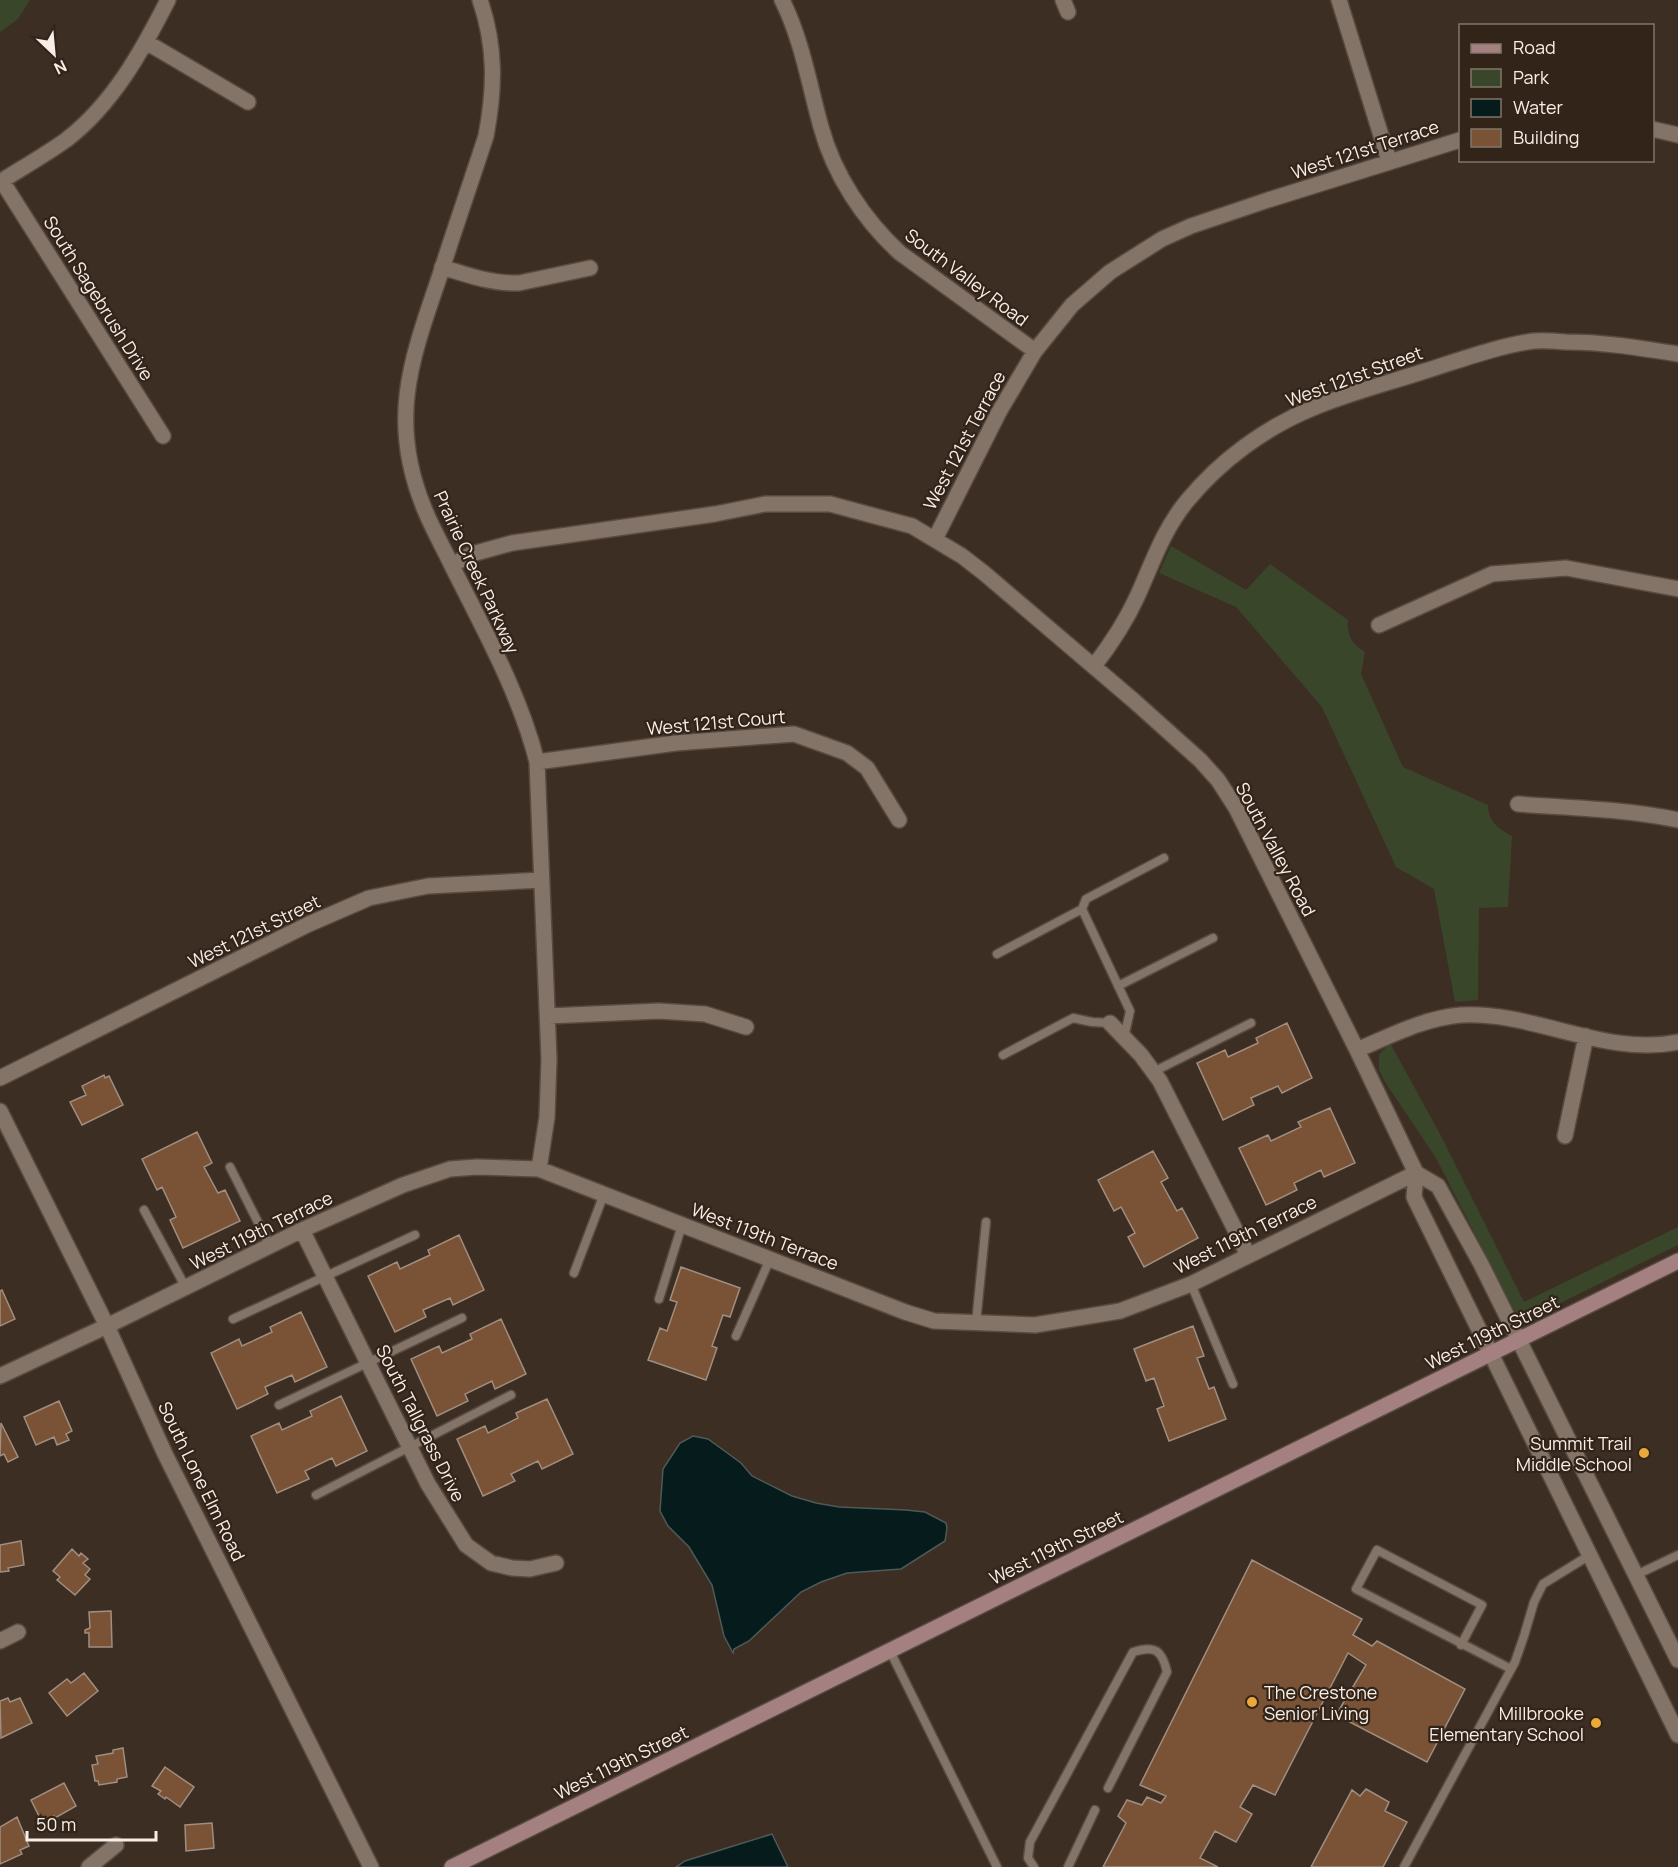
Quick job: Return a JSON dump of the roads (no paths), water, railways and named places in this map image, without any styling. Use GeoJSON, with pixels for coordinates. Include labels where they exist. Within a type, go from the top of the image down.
{"type":"FeatureCollection","features":[{"type":"Feature","properties":{"kind":"main road","name":"West 119th Street"},"geometry":{"type":"LineString","coordinates":[[452,1867],[1678,1261]]}},
{"type":"Feature","properties":{"kind":"street"},"geometry":{"type":"LineString","coordinates":[[1,181],[65,140],[93,116],[114,92],[146,42],[168,0]]}},
{"type":"Feature","properties":{"kind":"street","name":"Prairie Creek Parkway"},"geometry":{"type":"LineString","coordinates":[[480,0],[486,19],[493,61],[492,107],[486,136],[410,367],[405,428],[411,470],[428,518],[520,709],[537,762],[549,1085],[547,1117],[538,1169]]}},
{"type":"Feature","properties":{"kind":"street","name":"South Valley Road"},"geometry":{"type":"LineString","coordinates":[[782,0],[798,38],[828,150],[844,183],[858,204],[882,235],[900,253],[1035,351]]}},
{"type":"Feature","properties":{"kind":"street"},"geometry":{"type":"LineString","coordinates":[[1339,0],[1389,161]]}},
{"type":"Feature","properties":{"kind":"street"},"geometry":{"type":"LineString","coordinates":[[146,42],[248,102]]}},
{"type":"Feature","properties":{"kind":"street"},"geometry":{"type":"LineString","coordinates":[[1654,129],[1678,135]]}},
{"type":"Feature","properties":{"kind":"street","name":"West 121st Terrace"},"geometry":{"type":"LineString","coordinates":[[452,565],[487,549],[513,543],[765,504],[830,504],[912,526],[935,539],[999,412],[1035,351],[1072,305],[1110,272],[1162,239],[1191,226],[1389,161],[1459,141]]}},
{"type":"Feature","properties":{"kind":"street","name":"South Sagebrush Drive"},"geometry":{"type":"LineString","coordinates":[[1,181],[163,436]]}},
{"type":"Feature","properties":{"kind":"street"},"geometry":{"type":"LineString","coordinates":[[442,267],[486,280],[510,283],[590,268]]}},
{"type":"Feature","properties":{"kind":"street","name":"West 121st Street"},"geometry":{"type":"LineString","coordinates":[[1094,666],[1126,620],[1162,539],[1187,500],[1230,457],[1286,421],[1312,408],[1351,394],[1453,362],[1535,341],[1600,342],[1678,354]]}},
{"type":"Feature","properties":{"kind":"street","name":"South Valley Road"},"geometry":{"type":"LineString","coordinates":[[935,539],[984,573],[1200,760],[1218,780],[1236,808],[1416,1173],[1414,1197],[1678,1735]]}},
{"type":"Feature","properties":{"kind":"street"},"geometry":{"type":"LineString","coordinates":[[1378,625],[1492,574],[1566,568],[1678,589]]}},
{"type":"Feature","properties":{"kind":"street","name":"West 121st Court"},"geometry":{"type":"LineString","coordinates":[[537,762],[676,743],[795,734],[847,753],[867,768],[899,820]]}},
{"type":"Feature","properties":{"kind":"street"},"geometry":{"type":"LineString","coordinates":[[1518,804],[1620,811],[1678,820]]}},
{"type":"Feature","properties":{"kind":"street","name":"West 121st Street"},"geometry":{"type":"LineString","coordinates":[[0,1078],[309,924],[369,898],[428,886],[542,880]]}},
{"type":"Feature","properties":{"kind":"street"},"geometry":{"type":"LineString","coordinates":[[548,1016],[659,1011],[705,1014],[746,1027]]}},
{"type":"Feature","properties":{"kind":"street"},"geometry":{"type":"LineString","coordinates":[[1357,1050],[1422,1023],[1460,1015],[1501,1017],[1586,1036],[1646,1046],[1678,1042]]}},
{"type":"Feature","properties":{"kind":"street"},"geometry":{"type":"LineString","coordinates":[[1110,1023],[1161,1081],[1248,1255]]}},
{"type":"Feature","properties":{"kind":"street"},"geometry":{"type":"LineString","coordinates":[[1565,1136],[1586,1036]]}},
{"type":"Feature","properties":{"kind":"street","name":"South Lone Elm Road"},"geometry":{"type":"LineString","coordinates":[[0,1111],[107,1326],[165,1454],[371,1867]]}},
{"type":"Feature","properties":{"kind":"street","name":"West 119th Terrace"},"geometry":{"type":"LineString","coordinates":[[0,1377],[302,1230],[403,1185],[450,1169],[477,1167],[538,1169],[905,1312],[934,1321],[1035,1325],[1120,1311],[1191,1284],[1416,1173]]}},
{"type":"Feature","properties":{"kind":"street","name":"South Valley Road"},"geometry":{"type":"LineString","coordinates":[[1416,1173],[1437,1186],[1481,1264],[1678,1660]]}},
{"type":"Feature","properties":{"kind":"street","name":"South Tallgrass Drive"},"geometry":{"type":"LineString","coordinates":[[302,1230],[428,1484],[466,1545],[491,1563],[512,1568],[530,1569],[556,1563]]}},
{"type":"Feature","properties":{"kind":"street"},"geometry":{"type":"LineString","coordinates":[[0,1641],[18,1632]]}},
{"type":"Feature","properties":{"kind":"street"},"geometry":{"type":"LineString","coordinates":[[89,1867],[116,1845]]}},
{"type":"Feature","properties":{"kind":"lane"},"geometry":{"type":"LineString","coordinates":[[997,954],[1082,909],[1086,899],[1164,858]]}},
{"type":"Feature","properties":{"kind":"lane"},"geometry":{"type":"LineString","coordinates":[[1082,909],[1130,1011],[1124,1038]]}},
{"type":"Feature","properties":{"kind":"lane"},"geometry":{"type":"LineString","coordinates":[[1118,986],[1213,938]]}},
{"type":"Feature","properties":{"kind":"lane"},"geometry":{"type":"LineString","coordinates":[[1003,1055],[1073,1018],[1110,1023]]}},
{"type":"Feature","properties":{"kind":"lane"},"geometry":{"type":"LineString","coordinates":[[1154,1072],[1251,1023]]}},
{"type":"Feature","properties":{"kind":"lane"},"geometry":{"type":"LineString","coordinates":[[230,1167],[270,1246]]}},
{"type":"Feature","properties":{"kind":"lane"},"geometry":{"type":"LineString","coordinates":[[574,1273],[604,1194]]}},
{"type":"Feature","properties":{"kind":"lane"},"geometry":{"type":"LineString","coordinates":[[144,1210],[186,1288]]}},
{"type":"Feature","properties":{"kind":"lane"},"geometry":{"type":"LineString","coordinates":[[976,1323],[986,1222]]}},
{"type":"Feature","properties":{"kind":"lane"},"geometry":{"type":"LineString","coordinates":[[659,1299],[682,1225]]}},
{"type":"Feature","properties":{"kind":"lane"},"geometry":{"type":"LineString","coordinates":[[233,1319],[415,1234]]}},
{"type":"Feature","properties":{"kind":"lane"},"geometry":{"type":"LineString","coordinates":[[736,1336],[771,1259]]}},
{"type":"Feature","properties":{"kind":"lane"},"geometry":{"type":"LineString","coordinates":[[1191,1284],[1233,1384]]}},
{"type":"Feature","properties":{"kind":"lane"},"geometry":{"type":"LineString","coordinates":[[279,1405],[462,1318]]}},
{"type":"Feature","properties":{"kind":"lane"},"geometry":{"type":"LineString","coordinates":[[316,1495],[511,1395]]}},
{"type":"Feature","properties":{"kind":"lane"},"geometry":{"type":"LineString","coordinates":[[1461,1645],[1482,1605],[1377,1550],[1356,1589],[1461,1645],[1511,1669]]}},
{"type":"Feature","properties":{"kind":"lane"},"geometry":{"type":"LineString","coordinates":[[1404,1867],[1511,1669],[1534,1602],[1543,1584],[1590,1555]]}},
{"type":"Feature","properties":{"kind":"lane"},"geometry":{"type":"LineString","coordinates":[[1636,1575],[1678,1555]]}},
{"type":"Feature","properties":{"kind":"lane"},"geometry":{"type":"LineString","coordinates":[[1034,1867],[1028,1857],[1030,1842],[1133,1652],[1146,1648],[1157,1651],[1164,1659],[1167,1672],[1108,1788]]}},
{"type":"Feature","properties":{"kind":"lane"},"geometry":{"type":"LineString","coordinates":[[890,1651],[996,1867]]}},
{"type":"Feature","properties":{"kind":"lane"},"geometry":{"type":"LineString","coordinates":[[1068,1867],[1095,1810]]}},
{"type":"Feature","properties":{"kind":"water"},"geometry":{"type":"Polygon","coordinates":[[[693,1436],[708,1439],[741,1463],[752,1476],[792,1496],[839,1507],[925,1512],[946,1523],[945,1541],[901,1569],[847,1573],[801,1592],[749,1641],[734,1649],[733,1653],[724,1636],[712,1585],[689,1547],[668,1526],[660,1511],[663,1469],[680,1443],[693,1436]]]}},
{"type":"Feature","properties":{"kind":"water"},"geometry":{"type":"Polygon","coordinates":[[[772,1834],[788,1867],[676,1867],[685,1861],[772,1834]]]}},
{"type":"Feature","properties":{"kind":"place","name":"Summit Trail Middle School"},"geometry":{"type":"Point","coordinates":[1644,1453]}},
{"type":"Feature","properties":{"kind":"place","name":"The Crestone Senior Living"},"geometry":{"type":"Point","coordinates":[1252,1702]}},
{"type":"Feature","properties":{"kind":"place","name":"Millbrooke Elementary School"},"geometry":{"type":"Point","coordinates":[1596,1723]}}]}
